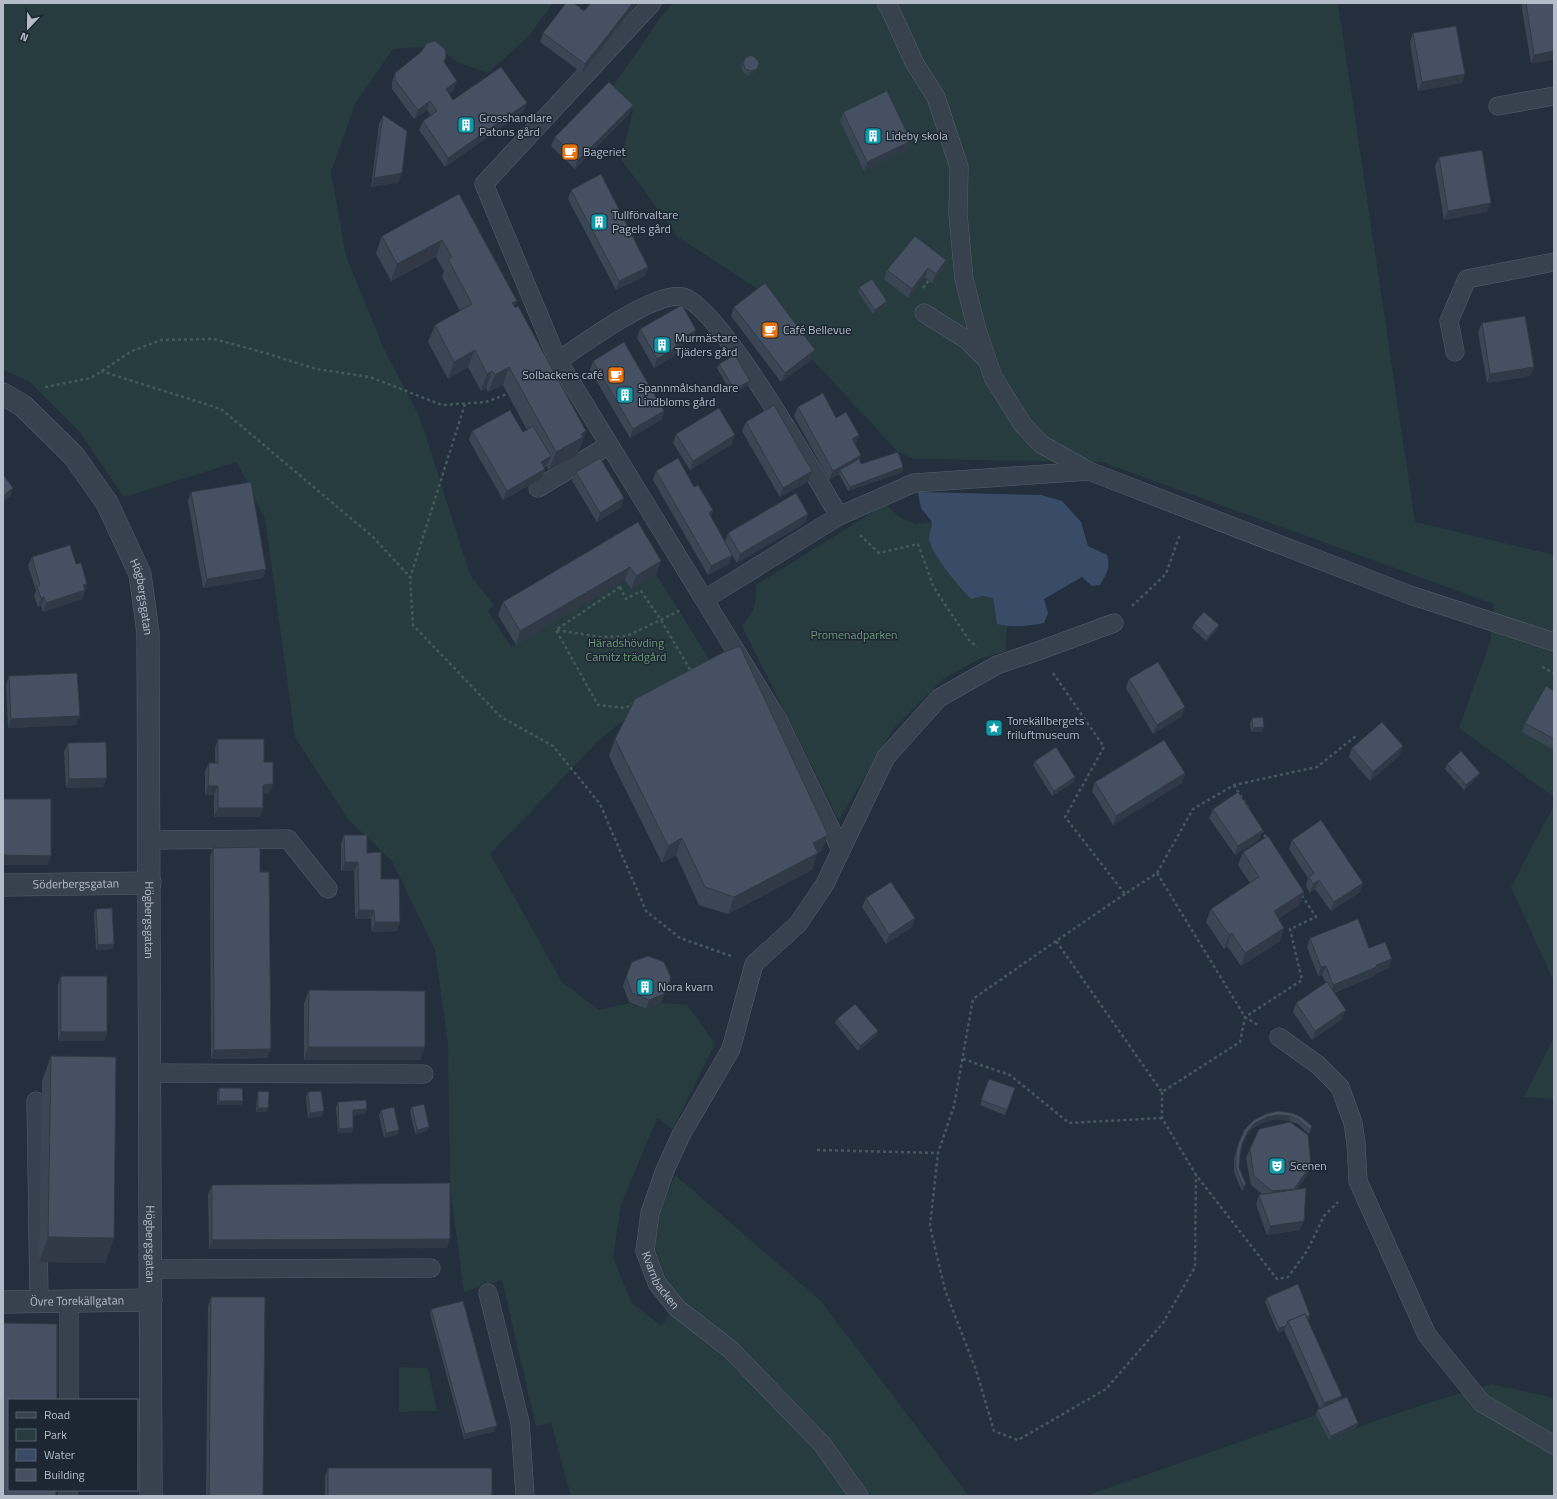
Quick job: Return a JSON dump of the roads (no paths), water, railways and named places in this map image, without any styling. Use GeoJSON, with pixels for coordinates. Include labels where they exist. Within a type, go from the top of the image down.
{"type":"FeatureCollection","features":[{"type":"Feature","properties":{"kind":"street","name":"Högbergsgatan"},"geometry":{"type":"LineString","coordinates":[[3,394],[23,406],[74,456],[107,503],[140,574],[148,633],[151,1073],[151,1496]]}},
{"type":"Feature","properties":{"kind":"street","name":"Söderbergsgatan"},"geometry":{"type":"LineString","coordinates":[[3,885],[150,883]]}},
{"type":"Feature","properties":{"kind":"street","name":"Övre Torekällgatan"},"geometry":{"type":"LineString","coordinates":[[3,1302],[151,1300]]}},
{"type":"Feature","properties":{"kind":"lane"},"geometry":{"type":"LineString","coordinates":[[652,3],[484,184],[558,361],[778,720],[841,850]]}},
{"type":"Feature","properties":{"kind":"lane"},"geometry":{"type":"LineString","coordinates":[[888,4],[915,64],[936,97],[959,167],[958,214],[964,279],[977,330],[993,377],[1023,425],[1041,444],[1089,471],[1410,594],[1554,642]]}},
{"type":"Feature","properties":{"kind":"lane"},"geometry":{"type":"LineString","coordinates":[[1498,106],[1554,96]]}},
{"type":"Feature","properties":{"kind":"lane"},"geometry":{"type":"LineString","coordinates":[[1455,352],[1449,321],[1467,279],[1554,262]]}},
{"type":"Feature","properties":{"kind":"lane"},"geometry":{"type":"LineString","coordinates":[[558,361],[625,316],[667,298],[683,297],[698,306],[724,336],[785,425],[839,516]]}},
{"type":"Feature","properties":{"kind":"lane"},"geometry":{"type":"LineString","coordinates":[[924,313],[968,340],[988,361]]}},
{"type":"Feature","properties":{"kind":"lane"},"geometry":{"type":"LineString","coordinates":[[538,488],[609,445]]}},
{"type":"Feature","properties":{"kind":"lane"},"geometry":{"type":"LineString","coordinates":[[705,600],[839,516],[914,483],[1089,471]]}},
{"type":"Feature","properties":{"kind":"lane"},"geometry":{"type":"LineString","coordinates":[[841,850],[886,757],[939,698],[996,665],[1038,652],[1114,623]]}},
{"type":"Feature","properties":{"kind":"lane"},"geometry":{"type":"LineString","coordinates":[[150,840],[288,839],[328,889]]}},
{"type":"Feature","properties":{"kind":"lane","name":"Kvarnbacken"},"geometry":{"type":"LineString","coordinates":[[841,850],[825,884],[798,924],[754,964],[731,1049],[681,1135],[665,1170],[650,1213],[645,1251],[657,1283],[677,1308],[730,1349],[822,1444],[859,1496]]}},
{"type":"Feature","properties":{"kind":"lane"},"geometry":{"type":"LineString","coordinates":[[1279,1037],[1318,1065],[1340,1087],[1353,1123],[1358,1181],[1427,1335],[1482,1403],[1554,1445]]}},
{"type":"Feature","properties":{"kind":"lane"},"geometry":{"type":"LineString","coordinates":[[151,1073],[424,1074]]}},
{"type":"Feature","properties":{"kind":"lane"},"geometry":{"type":"LineString","coordinates":[[36,1101],[39,1301]]}},
{"type":"Feature","properties":{"kind":"lane"},"geometry":{"type":"LineString","coordinates":[[151,1269],[431,1268]]}},
{"type":"Feature","properties":{"kind":"lane"},"geometry":{"type":"LineString","coordinates":[[488,1293],[520,1422],[525,1496]]}},
{"type":"Feature","properties":{"kind":"lane"},"geometry":{"type":"LineString","coordinates":[[69,1301],[69,1399]]}},
{"type":"Feature","properties":{"kind":"water"},"geometry":{"type":"Polygon","coordinates":[[[918,492],[1041,495],[1062,501],[1081,522],[1088,546],[1107,555],[1108,568],[1106,574],[1100,585],[1092,586],[1082,577],[1044,599],[1048,613],[1044,623],[1020,626],[997,624],[993,598],[983,596],[971,599],[953,579],[934,552],[929,538],[932,522],[921,508],[918,492]]]}},
{"type":"Feature","properties":{"kind":"place","name":"Grosshandlare Patons gård"},"geometry":{"type":"Point","coordinates":[466,125]}},
{"type":"Feature","properties":{"kind":"place","name":"Lideby skola"},"geometry":{"type":"Point","coordinates":[873,136]}},
{"type":"Feature","properties":{"kind":"place","name":"Bageriet"},"geometry":{"type":"Point","coordinates":[570,152]}},
{"type":"Feature","properties":{"kind":"place","name":"Tullförvaltare Pagels gård"},"geometry":{"type":"Point","coordinates":[599,222]}},
{"type":"Feature","properties":{"kind":"place","name":"Café Bellevue"},"geometry":{"type":"Point","coordinates":[770,330]}},
{"type":"Feature","properties":{"kind":"place","name":"Murmästare Tjäders gård"},"geometry":{"type":"Point","coordinates":[662,345]}},
{"type":"Feature","properties":{"kind":"place","name":"Solbackens café"},"geometry":{"type":"Point","coordinates":[616,375]}},
{"type":"Feature","properties":{"kind":"place","name":"Spannmålshandlare Lindbloms gård"},"geometry":{"type":"Point","coordinates":[625,395]}},
{"type":"Feature","properties":{"kind":"place","name":"Torekällbergets friluftmuseum"},"geometry":{"type":"Point","coordinates":[994,728]}},
{"type":"Feature","properties":{"kind":"place","name":"Nora kvarn"},"geometry":{"type":"Point","coordinates":[645,987]}},
{"type":"Feature","properties":{"kind":"place","name":"Scenen"},"geometry":{"type":"Point","coordinates":[1277,1166]}},
{"type":"Feature","properties":{"kind":"park label","name":"Promenadparken"},"geometry":{"type":"Point","coordinates":[854,635]}},
{"type":"Feature","properties":{"kind":"park label","name":"Häradshövding Camitz trädgård"},"geometry":{"type":"Point","coordinates":[626,650]}}]}
